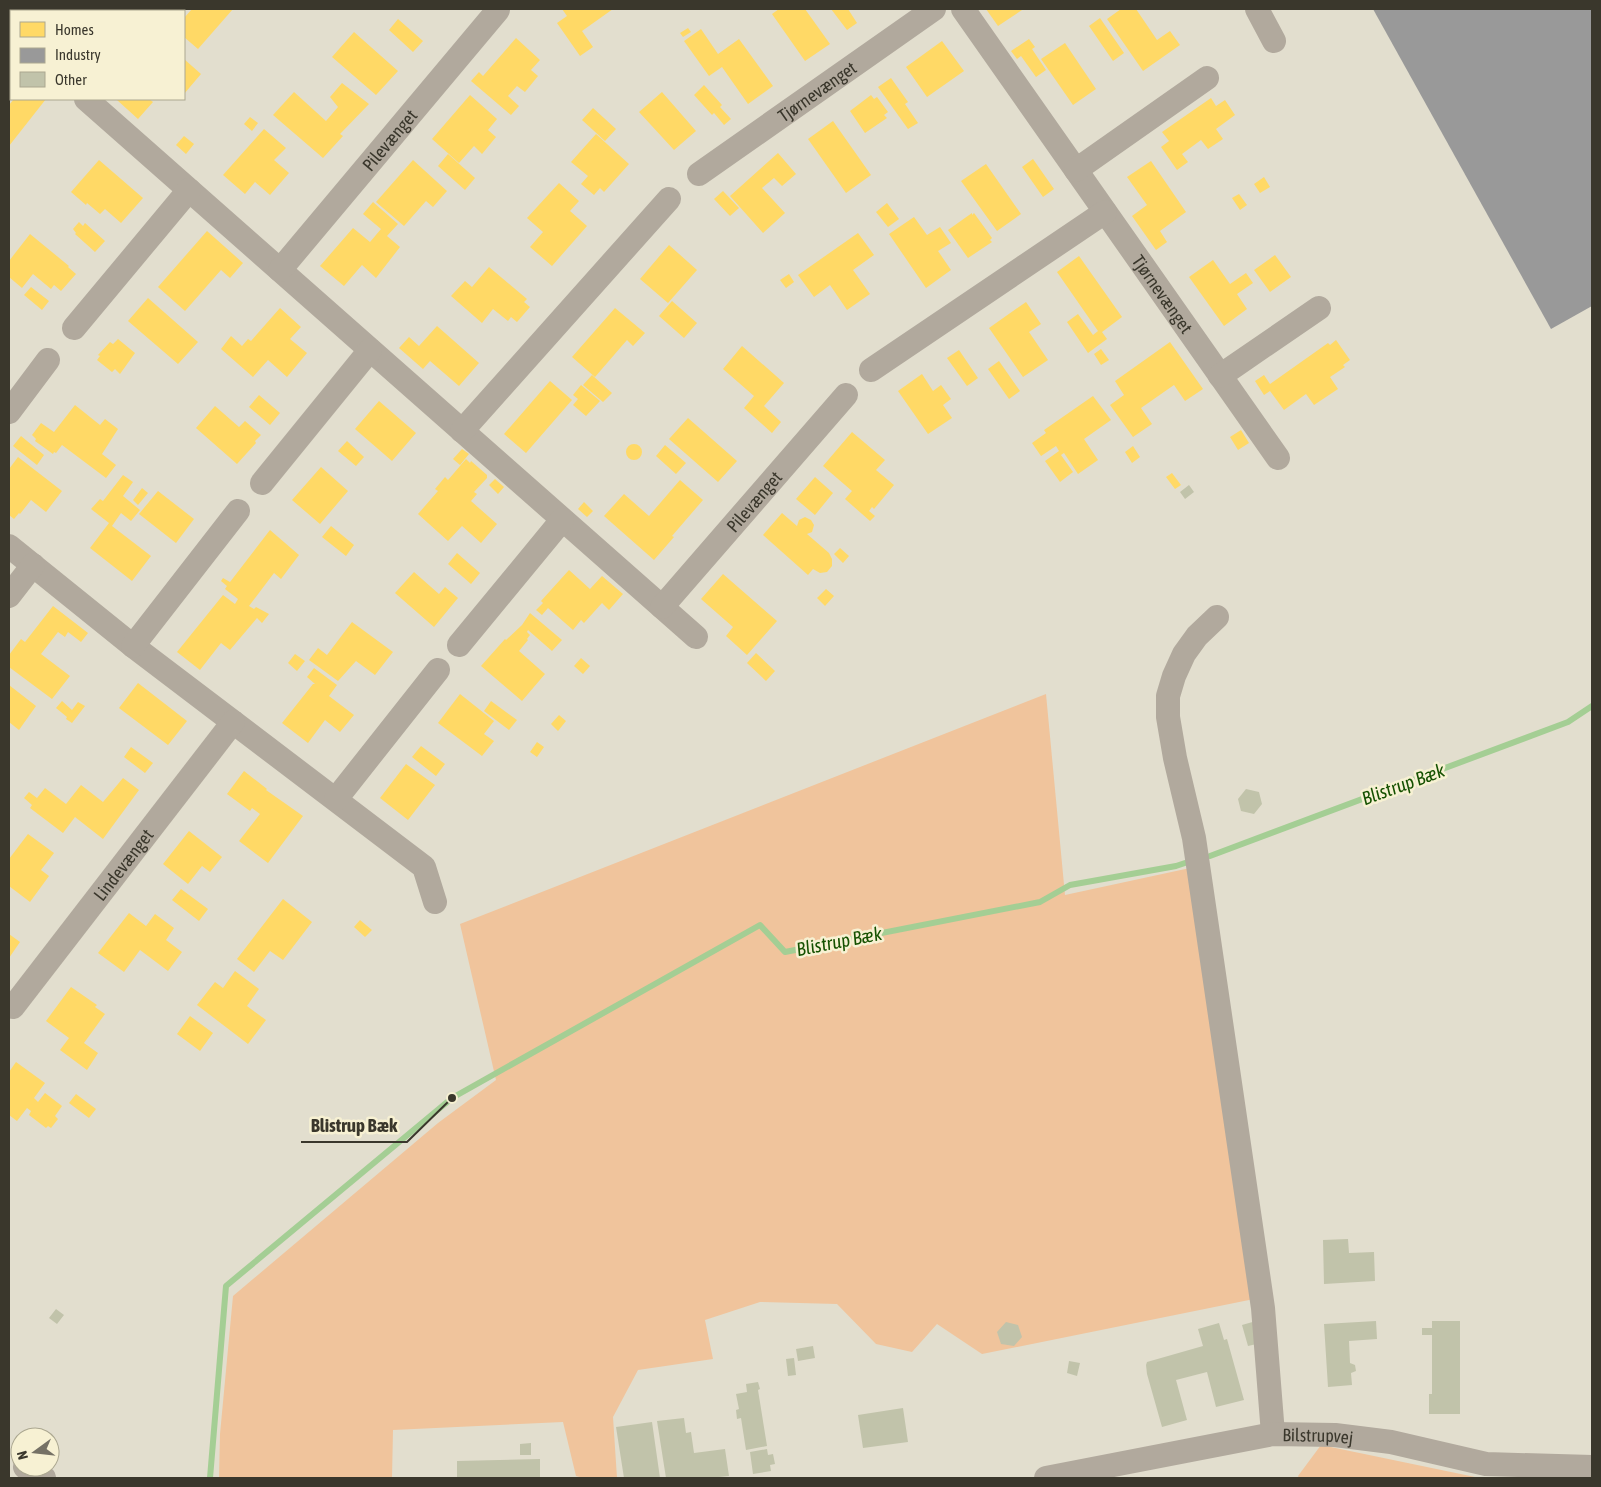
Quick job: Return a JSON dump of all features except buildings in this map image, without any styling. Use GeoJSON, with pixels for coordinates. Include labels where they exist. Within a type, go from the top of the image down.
{"type":"FeatureCollection","features":[{"type":"Feature","properties":{"kind":"street","name":"Tjørnevænget"},"geometry":{"type":"LineString","coordinates":[[699,174],[934,9]]}},
{"type":"Feature","properties":{"kind":"street","name":"Tjørnevænget"},"geometry":{"type":"LineString","coordinates":[[963,9],[1278,458]]}},
{"type":"Feature","properties":{"kind":"street"},"geometry":{"type":"LineString","coordinates":[[1257,9],[1274,41]]}},
{"type":"Feature","properties":{"kind":"street","name":"Pilevænget"},"geometry":{"type":"LineString","coordinates":[[280,270],[498,10]]}},
{"type":"Feature","properties":{"kind":"street"},"geometry":{"type":"LineString","coordinates":[[1076,170],[1206,78]]}},
{"type":"Feature","properties":{"kind":"street"},"geometry":{"type":"LineString","coordinates":[[87,100],[696,637]]}},
{"type":"Feature","properties":{"kind":"street"},"geometry":{"type":"LineString","coordinates":[[74,328],[189,190]]}},
{"type":"Feature","properties":{"kind":"street"},"geometry":{"type":"LineString","coordinates":[[462,431],[669,199]]}},
{"type":"Feature","properties":{"kind":"street"},"geometry":{"type":"LineString","coordinates":[[871,370],[1105,212]]}},
{"type":"Feature","properties":{"kind":"street"},"geometry":{"type":"LineString","coordinates":[[1220,376],[1319,308]]}},
{"type":"Feature","properties":{"kind":"street"},"geometry":{"type":"LineString","coordinates":[[262,483],[370,350]]}},
{"type":"Feature","properties":{"kind":"street"},"geometry":{"type":"LineString","coordinates":[[9,412],[48,360]]}},
{"type":"Feature","properties":{"kind":"street","name":"Pilevænget"},"geometry":{"type":"LineString","coordinates":[[662,608],[846,395]]}},
{"type":"Feature","properties":{"kind":"street"},"geometry":{"type":"LineString","coordinates":[[134,646],[238,511]]}},
{"type":"Feature","properties":{"kind":"street"},"geometry":{"type":"LineString","coordinates":[[459,645],[562,520]]}},
{"type":"Feature","properties":{"kind":"street"},"geometry":{"type":"LineString","coordinates":[[9,546],[134,646],[424,867],[435,902]]}},
{"type":"Feature","properties":{"kind":"street"},"geometry":{"type":"LineString","coordinates":[[9,596],[33,565]]}},
{"type":"Feature","properties":{"kind":"street"},"geometry":{"type":"LineString","coordinates":[[1217,617],[1198,636],[1184,654],[1174,676],[1168,696],[1168,717],[1175,758],[1194,838],[1263,1308],[1273,1434]]}},
{"type":"Feature","properties":{"kind":"street"},"geometry":{"type":"LineString","coordinates":[[336,799],[438,670]]}},
{"type":"Feature","properties":{"kind":"street","name":"Lindevænget"},"geometry":{"type":"LineString","coordinates":[[13,1007],[233,722]]}},
{"type":"Feature","properties":{"kind":"street","name":"Bilstrupvej"},"geometry":{"type":"LineString","coordinates":[[1046,1478],[1273,1434],[1335,1435],[1391,1442],[1486,1464],[1592,1467]]}},
{"type":"Feature","properties":{"kind":"shaded area"},"geometry":{"type":"Polygon","coordinates":[[[1046,694],[1065,895],[1190,868],[1254,1299],[982,1354],[937,1324],[912,1352],[876,1344],[837,1304],[760,1302],[705,1320],[713,1359],[638,1370],[613,1417],[617,1478],[583,1478],[576,1476],[563,1422],[393,1430],[392,1478],[219,1478],[220,1434],[233,1296],[438,1123],[496,1080],[460,924],[1046,694]]]}},
{"type":"Feature","properties":{"kind":"shaded area"},"geometry":{"type":"Polygon","coordinates":[[[1321,1445],[1476,1478],[1299,1478],[1298,1476],[1321,1445]]]}},
{"type":"Feature","properties":{"kind":"waterway","name":"Blistrup Bæk"},"geometry":{"type":"LineString","coordinates":[[1210,856],[1568,722],[1592,706]]}},
{"type":"Feature","properties":{"kind":"waterway","name":"Blistrup Bæk"},"geometry":{"type":"LineString","coordinates":[[210,1478],[226,1286],[452,1098],[760,925],[785,952],[1040,902],[1070,885],[1176,866],[1191,861]]}},
{"type":"Feature","properties":{"kind":"place","name":"Blistrup Bæk"},"geometry":{"type":"Point","coordinates":[452,1098]}}]}
